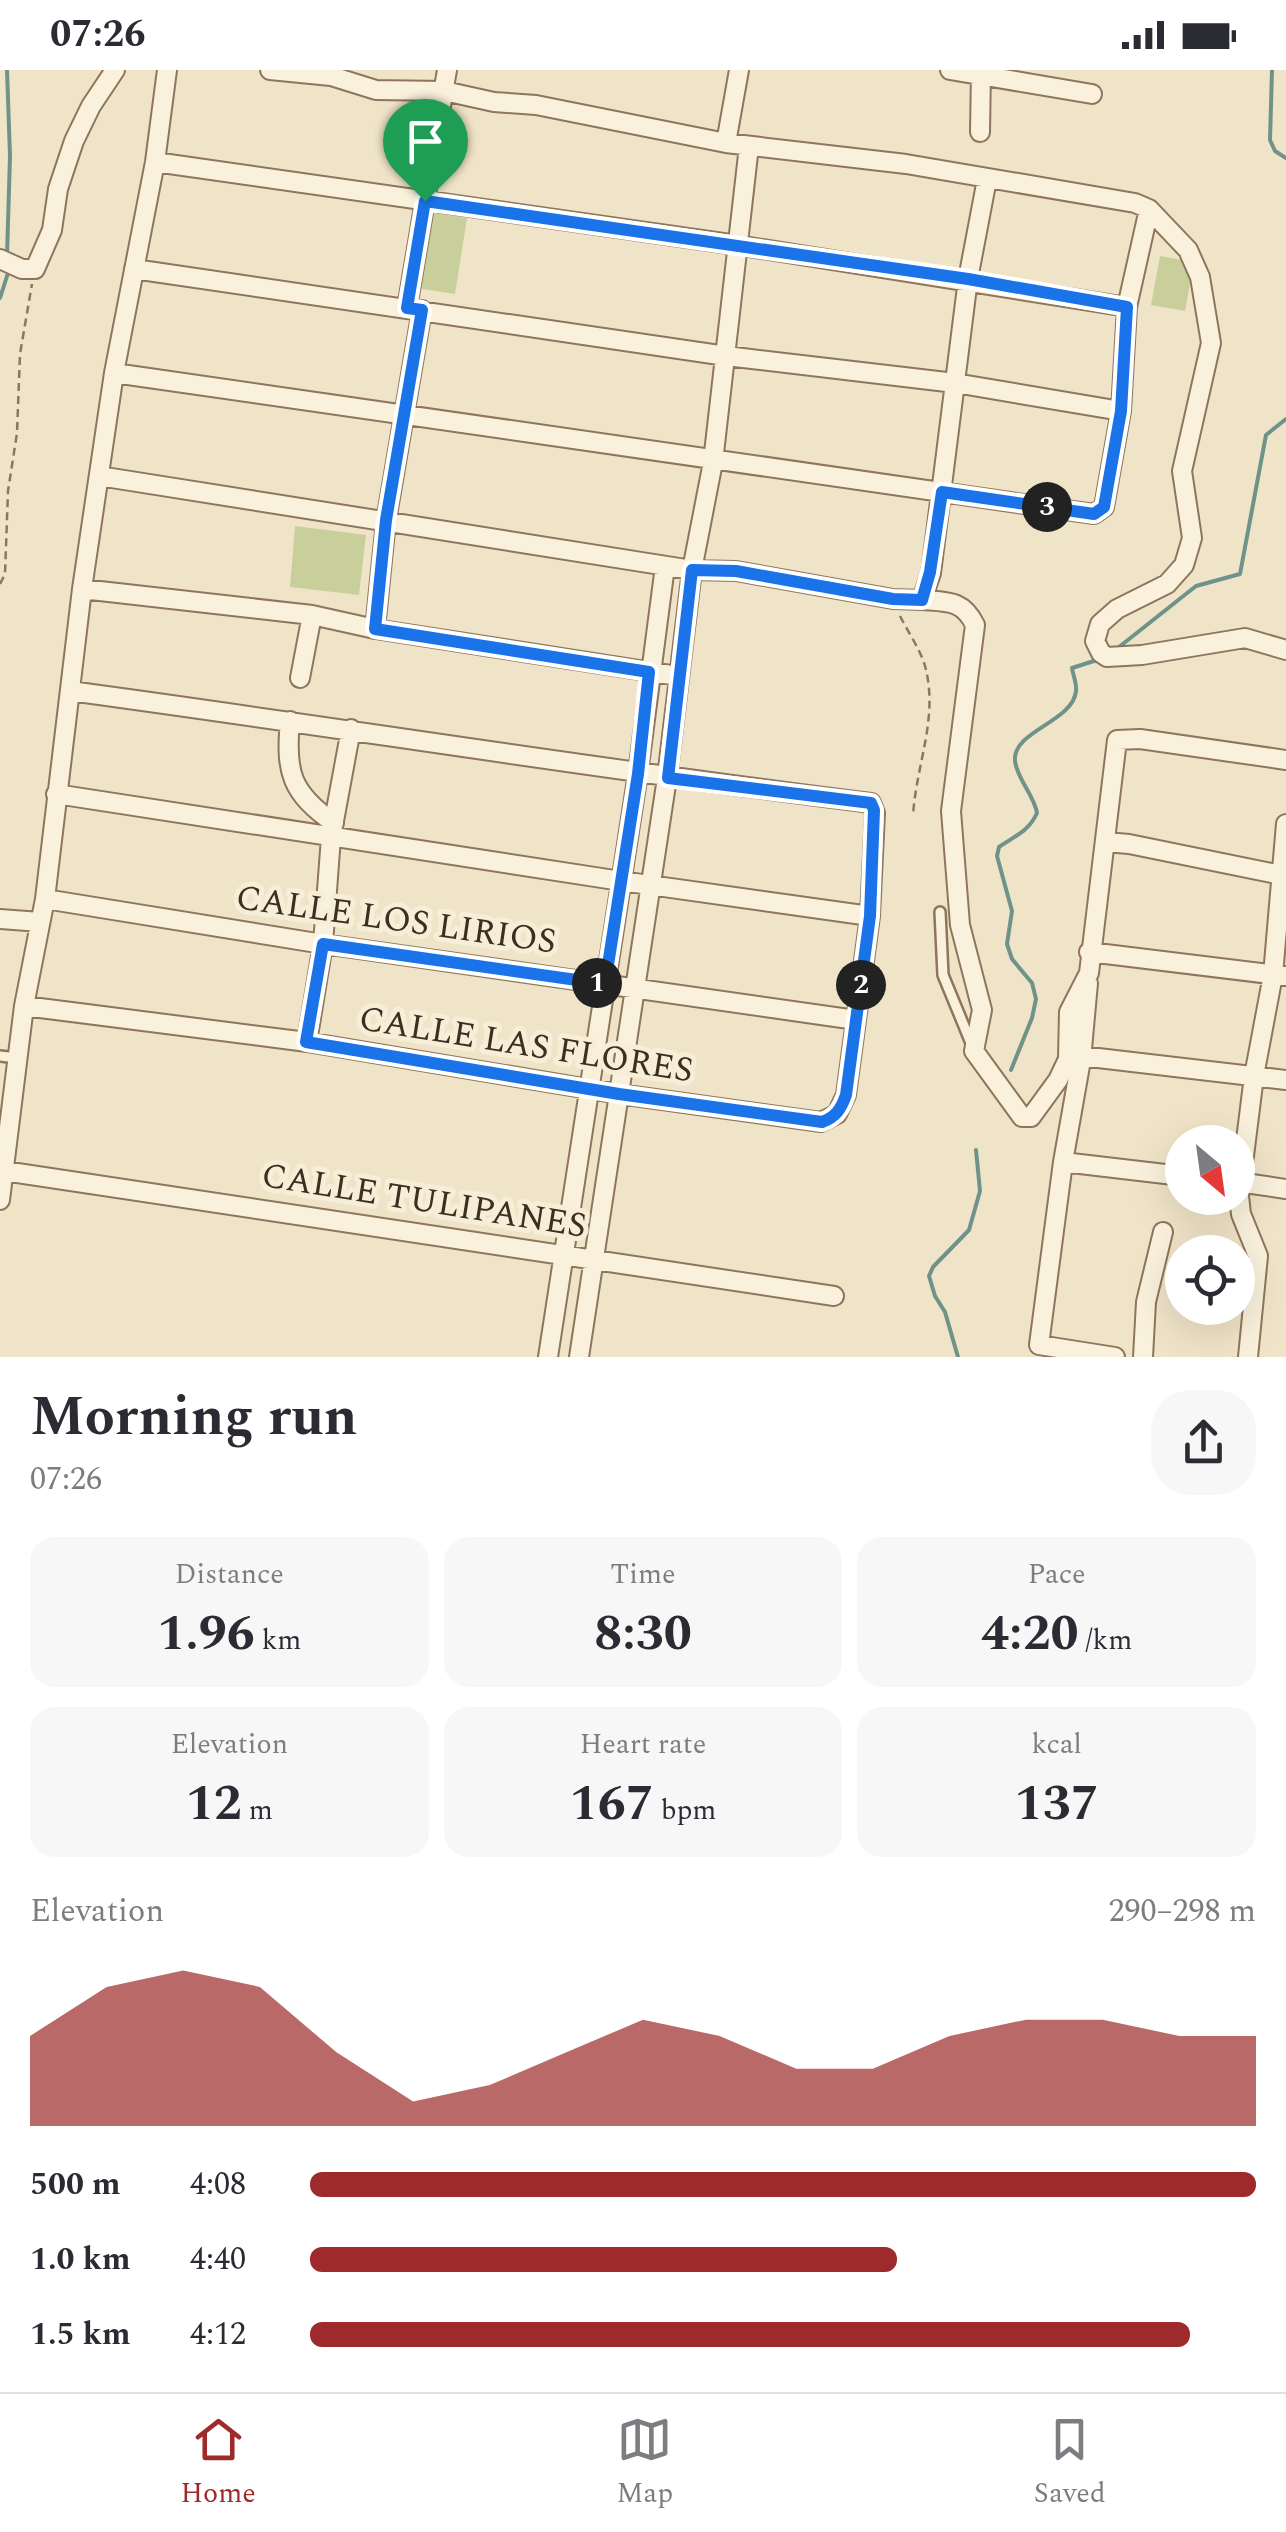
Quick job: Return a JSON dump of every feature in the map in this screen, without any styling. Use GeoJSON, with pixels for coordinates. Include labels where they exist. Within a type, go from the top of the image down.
{"type":"FeatureCollection","features":[{"type":"Feature","properties":{"kind":"street"},"geometry":{"type":"LineString","coordinates":[[0,260],[22,269],[34,268],[52,230],[58,190],[74,141],[115,70]]}},
{"type":"Feature","properties":{"kind":"street"},"geometry":{"type":"LineString","coordinates":[[0,1200],[8,1057],[24,1006],[44,899],[82,589],[114,373],[155,162],[167,70]]}},
{"type":"Feature","properties":{"kind":"street"},"geometry":{"type":"LineString","coordinates":[[270,70],[329,73],[376,90],[444,92],[536,105],[726,143],[906,164],[1135,204],[1149,210],[1188,250],[1200,277],[1211,344],[1182,470],[1192,538],[1184,566],[1167,584],[1107,616],[1095,634],[1095,642],[1101,654],[1107,656],[1142,656],[1246,638],[1286,650]]}},
{"type":"Feature","properties":{"kind":"street"},"geometry":{"type":"LineString","coordinates":[[375,629],[425,201],[447,70]]}},
{"type":"Feature","properties":{"kind":"street"},"geometry":{"type":"LineString","coordinates":[[726,143],[739,70]]}},
{"type":"Feature","properties":{"kind":"street"},"geometry":{"type":"LineString","coordinates":[[950,70],[981,72],[1092,94]]}},
{"type":"Feature","properties":{"kind":"street"},"geometry":{"type":"LineString","coordinates":[[980,132],[981,72]]}},
{"type":"Feature","properties":{"kind":"street"},"geometry":{"type":"LineString","coordinates":[[579,1357],[668,778],[692,570],[713,462],[749,146]]}},
{"type":"Feature","properties":{"kind":"street"},"geometry":{"type":"LineString","coordinates":[[155,162],[968,279],[1127,307]]}},
{"type":"Feature","properties":{"kind":"street"},"geometry":{"type":"LineString","coordinates":[[922,600],[930,572],[968,279],[987,179]]}},
{"type":"Feature","properties":{"kind":"street"},"geometry":{"type":"LineString","coordinates":[[114,373],[1094,514],[1104,507],[1121,411],[1127,307],[1149,210]]}},
{"type":"Feature","properties":{"kind":"street"},"geometry":{"type":"LineString","coordinates":[[134,269],[726,356],[954,383],[1121,411]]}},
{"type":"Feature","properties":{"kind":"street"},"geometry":{"type":"LineString","coordinates":[[99,476],[664,566],[736,571],[893,599],[951,602],[968,610],[974,625],[951,811],[960,924],[982,1010],[974,1050],[1024,1118],[1031,1117],[1068,1059],[1069,1012],[1088,972]]}},
{"type":"Feature","properties":{"kind":"street"},"geometry":{"type":"LineString","coordinates":[[548,1357],[638,774],[664,566]]}},
{"type":"Feature","properties":{"kind":"street"},"geometry":{"type":"LineString","coordinates":[[82,589],[312,615],[375,629],[678,676]]}},
{"type":"Feature","properties":{"kind":"street"},"geometry":{"type":"LineString","coordinates":[[300,678],[312,615]]}},
{"type":"Feature","properties":{"kind":"street"},"geometry":{"type":"LineString","coordinates":[[70,691],[290,720],[638,774],[871,803],[875,813],[870,916],[856,1020]]}},
{"type":"Feature","properties":{"kind":"street"},"geometry":{"type":"LineString","coordinates":[[290,720],[287,748],[296,789],[332,830]]}},
{"type":"Feature","properties":{"kind":"street"},"geometry":{"type":"LineString","coordinates":[[306,1042],[323,944],[332,830],[351,729]]}},
{"type":"Feature","properties":{"kind":"street"},"geometry":{"type":"LineString","coordinates":[[1115,1357],[1039,1345],[1081,1056],[1117,740],[1140,739],[1286,760]]}},
{"type":"Feature","properties":{"kind":"street"},"geometry":{"type":"LineString","coordinates":[[56,794],[332,830],[650,886],[870,916]]}},
{"type":"Feature","properties":{"kind":"street"},"geometry":{"type":"LineString","coordinates":[[1248,1125],[1254,1076],[1280,976],[1286,824]]}},
{"type":"Feature","properties":{"kind":"street"},"geometry":{"type":"LineString","coordinates":[[1106,842],[1285,876]]}},
{"type":"Feature","properties":{"kind":"street","name":"CALLE LOS LIRIOS"},"geometry":{"type":"LineString","coordinates":[[44,899],[323,944],[856,1020]]}},
{"type":"Feature","properties":{"kind":"street"},"geometry":{"type":"LineString","coordinates":[[0,919],[40,922]]}},
{"type":"Feature","properties":{"kind":"street"},"geometry":{"type":"LineString","coordinates":[[1090,952],[1280,976]]}},
{"type":"Feature","properties":{"kind":"street","name":"CALLE LAS FLORES"},"geometry":{"type":"LineString","coordinates":[[24,1006],[306,1042],[619,1094],[822,1122],[838,1114],[846,1095],[856,1020]]}},
{"type":"Feature","properties":{"kind":"street"},"geometry":{"type":"LineString","coordinates":[[1081,1056],[1286,1080]]}},
{"type":"Feature","properties":{"kind":"street"},"geometry":{"type":"LineString","coordinates":[[1063,1162],[1165,1174]]}},
{"type":"Feature","properties":{"kind":"street","name":"CALLE TULIPANES"},"geometry":{"type":"LineString","coordinates":[[4,1171],[834,1296]]}},
{"type":"Feature","properties":{"kind":"street"},"geometry":{"type":"LineString","coordinates":[[1255,1185],[1286,1189]]}},
{"type":"Feature","properties":{"kind":"street"},"geometry":{"type":"LineString","coordinates":[[1240,1215],[1258,1256],[1248,1357]]}},
{"type":"Feature","properties":{"kind":"street"},"geometry":{"type":"LineString","coordinates":[[1143,1357],[1146,1302],[1164,1232]]}},
{"type":"Feature","properties":{"kind":"lane"},"geometry":{"type":"LineString","coordinates":[[940,912],[943,975],[974,1050]]}},
{"type":"Feature","properties":{"kind":"path"},"geometry":{"type":"LineString","coordinates":[[0,584],[5,574],[20,354],[34,268]]}},
{"type":"Feature","properties":{"kind":"path"},"geometry":{"type":"LineString","coordinates":[[893,599],[924,662],[932,711],[915,780],[912,816]]}},
{"type":"Feature","properties":{"kind":"green space"},"geometry":{"type":"Polygon","coordinates":[[[415,210],[467,218],[455,294],[410,287],[415,210]]]}},
{"type":"Feature","properties":{"kind":"green space"},"geometry":{"type":"Polygon","coordinates":[[[1160,256],[1194,262],[1185,311],[1151,305],[1160,256]]]}},
{"type":"Feature","properties":{"kind":"green space"},"geometry":{"type":"Polygon","coordinates":[[[295,526],[366,535],[359,595],[290,587],[295,526]]]}},
{"type":"Feature","properties":{"kind":"waterway"},"geometry":{"type":"LineString","coordinates":[[7,70],[7,256]]}},
{"type":"Feature","properties":{"kind":"waterway"},"geometry":{"type":"LineString","coordinates":[[1272,70],[1270,140],[1275,151],[1286,158]]}},
{"type":"Feature","properties":{"kind":"waterway"},"geometry":{"type":"LineString","coordinates":[[0,298],[9,270]]}},
{"type":"Feature","properties":{"kind":"waterway"},"geometry":{"type":"LineString","coordinates":[[1114,651],[1196,586],[1240,574],[1266,435],[1286,419]]}},
{"type":"Feature","properties":{"kind":"waterway"},"geometry":{"type":"LineString","coordinates":[[1011,1070],[1036,999],[1032,983],[1012,959],[1007,944],[1012,911],[997,856],[999,847],[1026,829],[1037,813],[1016,768],[1017,751],[1072,702],[1076,688],[1072,668],[1097,660]]}},
{"type":"Feature","properties":{"kind":"waterway"},"geometry":{"type":"LineString","coordinates":[[958,1357],[929,1276],[969,1230],[980,1191],[976,1150]]}},
{"type":"Feature","properties":{"kind":"route"},"geometry":{"type":"LineString","coordinates":[[425,201],[968,279],[1127,307],[1121,411],[1104,507],[1094,514],[942,492],[922,600],[893,599],[736,571],[692,570],[668,778],[873,805],[870,916],[846,1095],[838,1114],[829,1119],[822,1122],[619,1094],[306,1042],[323,944],[605,984],[638,774],[649,672],[375,629],[386,520],[422,310],[407,308],[425,201]]}}]}
